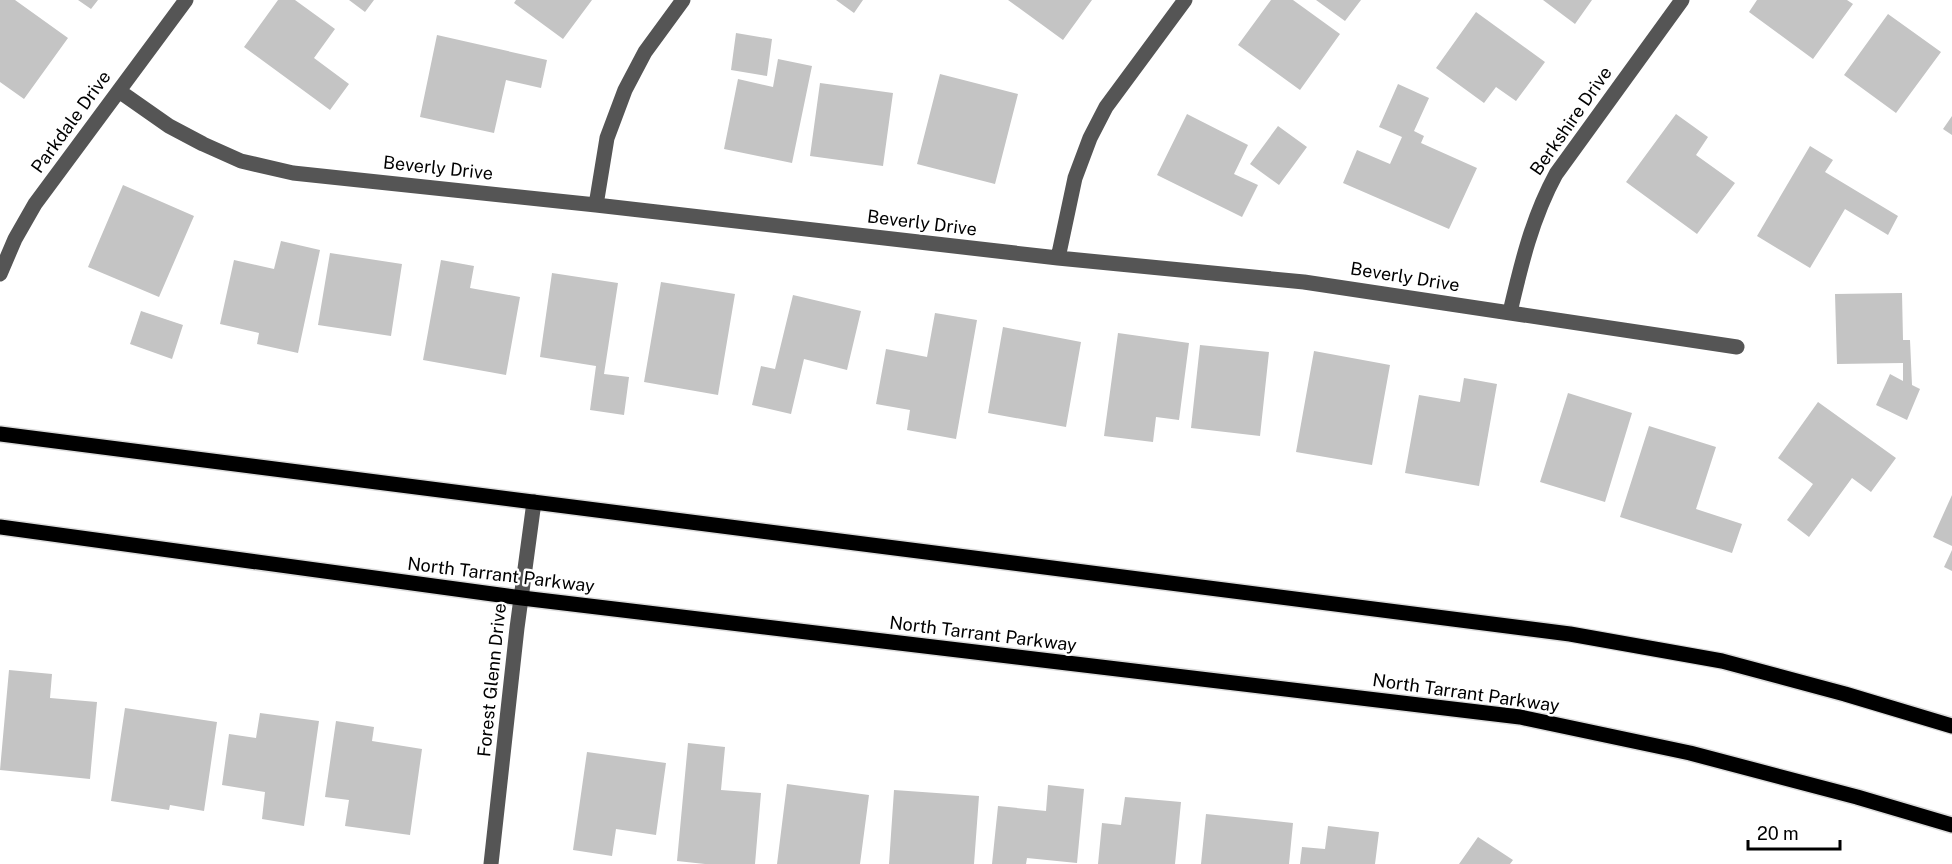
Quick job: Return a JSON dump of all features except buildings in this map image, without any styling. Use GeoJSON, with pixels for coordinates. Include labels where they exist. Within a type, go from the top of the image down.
{"type":"FeatureCollection","features":[{"type":"Feature","properties":{"kind":"main road"},"geometry":{"type":"LineString","coordinates":[[0,435],[1570,634],[1722,661],[1952,726]]}},
{"type":"Feature","properties":{"kind":"main road","name":"North Tarrant Parkway"},"geometry":{"type":"LineString","coordinates":[[0,527],[521,598],[1520,717],[1690,753],[1857,797],[1952,825]]}},
{"type":"Feature","properties":{"kind":"street","name":"Parkdale Drive"},"geometry":{"type":"LineString","coordinates":[[0,274],[15,239],[35,204],[186,0]]}},
{"type":"Feature","properties":{"kind":"street"},"geometry":{"type":"LineString","coordinates":[[596,205],[606,138],[625,90],[645,52],[683,0]]}},
{"type":"Feature","properties":{"kind":"street"},"geometry":{"type":"LineString","coordinates":[[1059,258],[1075,178],[1090,138],[1106,107],[1185,0]]}},
{"type":"Feature","properties":{"kind":"street","name":"Berkshire Drive"},"geometry":{"type":"LineString","coordinates":[[1510,312],[1526,246],[1547,190],[1573,149],[1682,0]]}},
{"type":"Feature","properties":{"kind":"street","name":"Beverly Drive"},"geometry":{"type":"LineString","coordinates":[[119,91],[169,126],[203,144],[241,161],[292,173],[1059,258],[1304,282],[1737,347]]}},
{"type":"Feature","properties":{"kind":"street","name":"Forest Glenn Drive"},"geometry":{"type":"LineString","coordinates":[[491,864],[534,502]]}}]}
